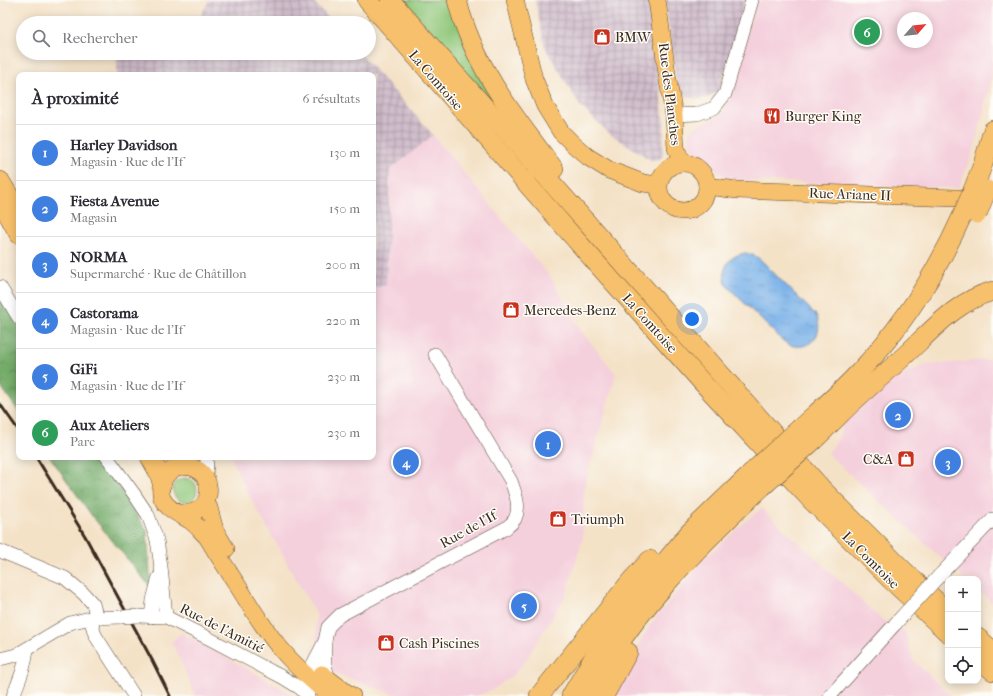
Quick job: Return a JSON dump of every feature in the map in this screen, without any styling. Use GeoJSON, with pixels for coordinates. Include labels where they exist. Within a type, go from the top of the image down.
{"type":"FeatureCollection","features":[{"type":"Feature","properties":{"kind":"highway","name":"La Comtoise"},"geometry":{"type":"LineString","coordinates":[[367,0],[571,235],[701,381],[811,500],[895,584],[945,630]]}},
{"type":"Feature","properties":{"kind":"highway","name":"La Comtoise"},"geometry":{"type":"LineString","coordinates":[[390,0],[823,490],[900,568],[945,609]]}},
{"type":"Feature","properties":{"kind":"highway"},"geometry":{"type":"LineString","coordinates":[[457,0],[460,14],[469,37],[498,93],[587,212],[618,258]]}},
{"type":"Feature","properties":{"kind":"highway"},"geometry":{"type":"LineString","coordinates":[[808,434],[898,326],[921,292],[951,241],[987,188],[983,164],[993,130]]}},
{"type":"Feature","properties":{"kind":"highway"},"geometry":{"type":"LineString","coordinates":[[0,181],[16,207]]}},
{"type":"Feature","properties":{"kind":"highway"},"geometry":{"type":"LineString","coordinates":[[0,200],[16,229]]}},
{"type":"Feature","properties":{"kind":"highway"},"geometry":{"type":"LineString","coordinates":[[856,399],[913,327],[934,296],[966,240],[970,214]]}},
{"type":"Feature","properties":{"kind":"highway"},"geometry":{"type":"LineString","coordinates":[[539,696],[630,582],[652,559],[689,533],[756,480],[808,434],[856,399],[950,314],[972,300],[993,291]]}},
{"type":"Feature","properties":{"kind":"highway"},"geometry":{"type":"LineString","coordinates":[[152,460],[159,473],[162,483]]}},
{"type":"Feature","properties":{"kind":"highway"},"geometry":{"type":"LineString","coordinates":[[604,696],[627,653],[663,599],[740,507],[756,480]]}},
{"type":"Feature","properties":{"kind":"highway"},"geometry":{"type":"LineString","coordinates":[[586,696],[613,652],[645,609],[681,567],[740,507]]}},
{"type":"Feature","properties":{"kind":"highway"},"geometry":{"type":"LineString","coordinates":[[571,696],[620,616],[689,533]]}},
{"type":"Feature","properties":{"kind":"highway"},"geometry":{"type":"LineString","coordinates":[[981,641],[993,651]]}},
{"type":"Feature","properties":{"kind":"highway"},"geometry":{"type":"LineString","coordinates":[[981,661],[993,671]]}},
{"type":"Feature","properties":{"kind":"main road"},"geometry":{"type":"LineString","coordinates":[[515,0],[534,79],[545,106],[561,132],[588,157],[609,170],[643,184],[658,185]]}},
{"type":"Feature","properties":{"kind":"main road","name":"Rue des Planches"},"geometry":{"type":"LineString","coordinates":[[657,0],[674,115],[676,148],[682,162]]}},
{"type":"Feature","properties":{"kind":"main road"},"geometry":{"type":"LineString","coordinates":[[682,162],[696,167],[702,172],[706,179],[707,186],[703,201],[697,207],[683,211],[675,210],[662,200],[658,185],[663,172],[668,167],[682,162]]}},
{"type":"Feature","properties":{"kind":"main road","name":"Rue Ariane II"},"geometry":{"type":"LineString","coordinates":[[707,186],[737,190],[987,188]]}},
{"type":"Feature","properties":{"kind":"main road"},"geometry":{"type":"LineString","coordinates":[[178,513],[186,514],[201,508],[206,502],[208,495],[209,489],[206,478],[189,462],[171,470],[165,476],[161,490],[162,498],[166,504],[171,510],[193,523],[210,541],[266,630],[304,674],[329,690],[347,693],[352,696]]}},
{"type":"Feature","properties":{"kind":"main road"},"geometry":{"type":"LineString","coordinates":[[206,502],[215,530],[220,540],[261,605],[276,627],[312,666],[329,690]]}},
{"type":"Feature","properties":{"kind":"street"},"geometry":{"type":"LineString","coordinates":[[674,115],[697,114],[714,108],[725,94],[752,0]]}},
{"type":"Feature","properties":{"kind":"street"},"geometry":{"type":"LineString","coordinates":[[0,287],[16,313]]}},
{"type":"Feature","properties":{"kind":"street","name":"Rue de l'If"},"geometry":{"type":"LineString","coordinates":[[325,641],[328,627],[340,615],[506,528],[514,520],[517,508],[516,497],[511,481],[435,354]]}},
{"type":"Feature","properties":{"kind":"street"},"geometry":{"type":"LineString","coordinates":[[109,460],[148,515],[157,540],[166,617]]}},
{"type":"Feature","properties":{"kind":"street"},"geometry":{"type":"LineString","coordinates":[[206,478],[207,460]]}},
{"type":"Feature","properties":{"kind":"street"},"geometry":{"type":"LineString","coordinates":[[830,696],[993,519]]}},
{"type":"Feature","properties":{"kind":"street"},"geometry":{"type":"LineString","coordinates":[[0,551],[65,578],[93,604],[95,635],[134,696]]}},
{"type":"Feature","properties":{"kind":"street"},"geometry":{"type":"LineString","coordinates":[[144,616],[153,600],[161,567]]}},
{"type":"Feature","properties":{"kind":"street","name":"Rue de l'Amitié"},"geometry":{"type":"LineString","coordinates":[[0,658],[16,655],[70,623],[94,618],[144,616],[166,617],[210,638],[282,677],[300,688],[308,696]]}},
{"type":"Feature","properties":{"kind":"street"},"geometry":{"type":"LineString","coordinates":[[312,666],[325,641]]}},
{"type":"Feature","properties":{"kind":"street"},"geometry":{"type":"LineString","coordinates":[[325,641],[324,666],[329,690]]}},
{"type":"Feature","properties":{"kind":"street"},"geometry":{"type":"LineString","coordinates":[[13,696],[23,674],[26,663],[27,649]]}},
{"type":"Feature","properties":{"kind":"shaded area"},"geometry":{"type":"Polygon","coordinates":[[[209,0],[312,0],[327,16],[201,16],[209,0]]]}},
{"type":"Feature","properties":{"kind":"shaded area"},"geometry":{"type":"Polygon","coordinates":[[[535,0],[650,0],[664,123],[663,155],[660,159],[651,160],[610,134],[580,106],[545,47],[535,0]]]}},
{"type":"Feature","properties":{"kind":"shaded area"},"geometry":{"type":"Polygon","coordinates":[[[665,0],[745,0],[720,89],[710,97],[699,99],[688,97],[677,85],[665,0]]]}},
{"type":"Feature","properties":{"kind":"shaded area"},"geometry":{"type":"Polygon","coordinates":[[[757,0],[988,0],[993,3],[993,57],[991,80],[975,146],[959,188],[729,179],[695,154],[689,144],[690,133],[695,127],[718,117],[724,111],[757,0]]]}},
{"type":"Feature","properties":{"kind":"shaded area"},"geometry":{"type":"Polygon","coordinates":[[[117,60],[366,60],[433,135],[390,170],[386,285],[376,287],[376,72],[117,72],[117,60]]]}},
{"type":"Feature","properties":{"kind":"shaded area"},"geometry":{"type":"Polygon","coordinates":[[[433,135],[551,278],[582,332],[616,374],[584,487],[583,538],[565,597],[524,663],[511,677],[490,691],[476,696],[406,696],[387,692],[332,672],[316,643],[316,614],[247,492],[232,460],[376,460],[376,287],[386,285],[390,170],[433,135]]]}},
{"type":"Feature","properties":{"kind":"shaded area"},"geometry":{"type":"Polygon","coordinates":[[[993,359],[993,603],[981,593],[981,576],[962,576],[828,454],[838,439],[844,421],[885,385],[906,373],[927,365],[993,359]]]}},
{"type":"Feature","properties":{"kind":"shaded area"},"geometry":{"type":"Polygon","coordinates":[[[761,508],[881,619],[905,631],[913,660],[951,696],[609,696],[650,625],[705,558],[761,508]]]}},
{"type":"Feature","properties":{"kind":"shaded area"},"geometry":{"type":"Polygon","coordinates":[[[181,633],[293,696],[195,696],[181,661],[171,642],[181,633]]]}},
{"type":"Feature","properties":{"kind":"green space"},"geometry":{"type":"Polygon","coordinates":[[[403,0],[452,0],[492,98],[490,100],[403,0]]]}},
{"type":"Feature","properties":{"kind":"green space"},"geometry":{"type":"Polygon","coordinates":[[[0,295],[16,321],[16,408],[0,385],[0,295]]]}},
{"type":"Feature","properties":{"kind":"green space"},"geometry":{"type":"Polygon","coordinates":[[[52,460],[103,460],[147,531],[151,588],[92,516],[52,460]]]}},
{"type":"Feature","properties":{"kind":"green space"},"geometry":{"type":"Polygon","coordinates":[[[185,478],[194,481],[197,490],[194,499],[185,502],[176,499],[173,490],[176,481],[185,478]]]}},
{"type":"Feature","properties":{"kind":"water"},"geometry":{"type":"Polygon","coordinates":[[[745,253],[760,259],[816,315],[819,323],[818,331],[816,337],[811,342],[798,346],[791,345],[783,341],[727,286],[724,275],[727,265],[734,257],[745,253]]]}},
{"type":"Feature","properties":{"kind":"railway"},"geometry":{"type":"LineString","coordinates":[[0,404],[16,427]]}},
{"type":"Feature","properties":{"kind":"railway"},"geometry":{"type":"LineString","coordinates":[[38,460],[85,536],[170,696]]}},
{"type":"Feature","properties":{"kind":"place","name":"Aux Ateliers"},"geometry":{"type":"Point","coordinates":[867,32]}},
{"type":"Feature","properties":{"kind":"place","name":"BMW"},"geometry":{"type":"Point","coordinates":[602,37]}},
{"type":"Feature","properties":{"kind":"place","name":"Burger King"},"geometry":{"type":"Point","coordinates":[772,116]}},
{"type":"Feature","properties":{"kind":"place","name":"Mercedes-Benz"},"geometry":{"type":"Point","coordinates":[511,310]}},
{"type":"Feature","properties":{"kind":"place","name":"Fiesta Avenue"},"geometry":{"type":"Point","coordinates":[898,415]}},
{"type":"Feature","properties":{"kind":"place","name":"Harley Davidson"},"geometry":{"type":"Point","coordinates":[548,444]}},
{"type":"Feature","properties":{"kind":"place","name":"C&A"},"geometry":{"type":"Point","coordinates":[906,459]}},
{"type":"Feature","properties":{"kind":"place","name":"Castorama"},"geometry":{"type":"Point","coordinates":[406,462]}},
{"type":"Feature","properties":{"kind":"place","name":"NORMA"},"geometry":{"type":"Point","coordinates":[948,462]}},
{"type":"Feature","properties":{"kind":"place","name":"Triumph"},"geometry":{"type":"Point","coordinates":[558,519]}},
{"type":"Feature","properties":{"kind":"place","name":"GiFi"},"geometry":{"type":"Point","coordinates":[524,606]}},
{"type":"Feature","properties":{"kind":"place","name":"Cash Piscines"},"geometry":{"type":"Point","coordinates":[386,643]}}]}
